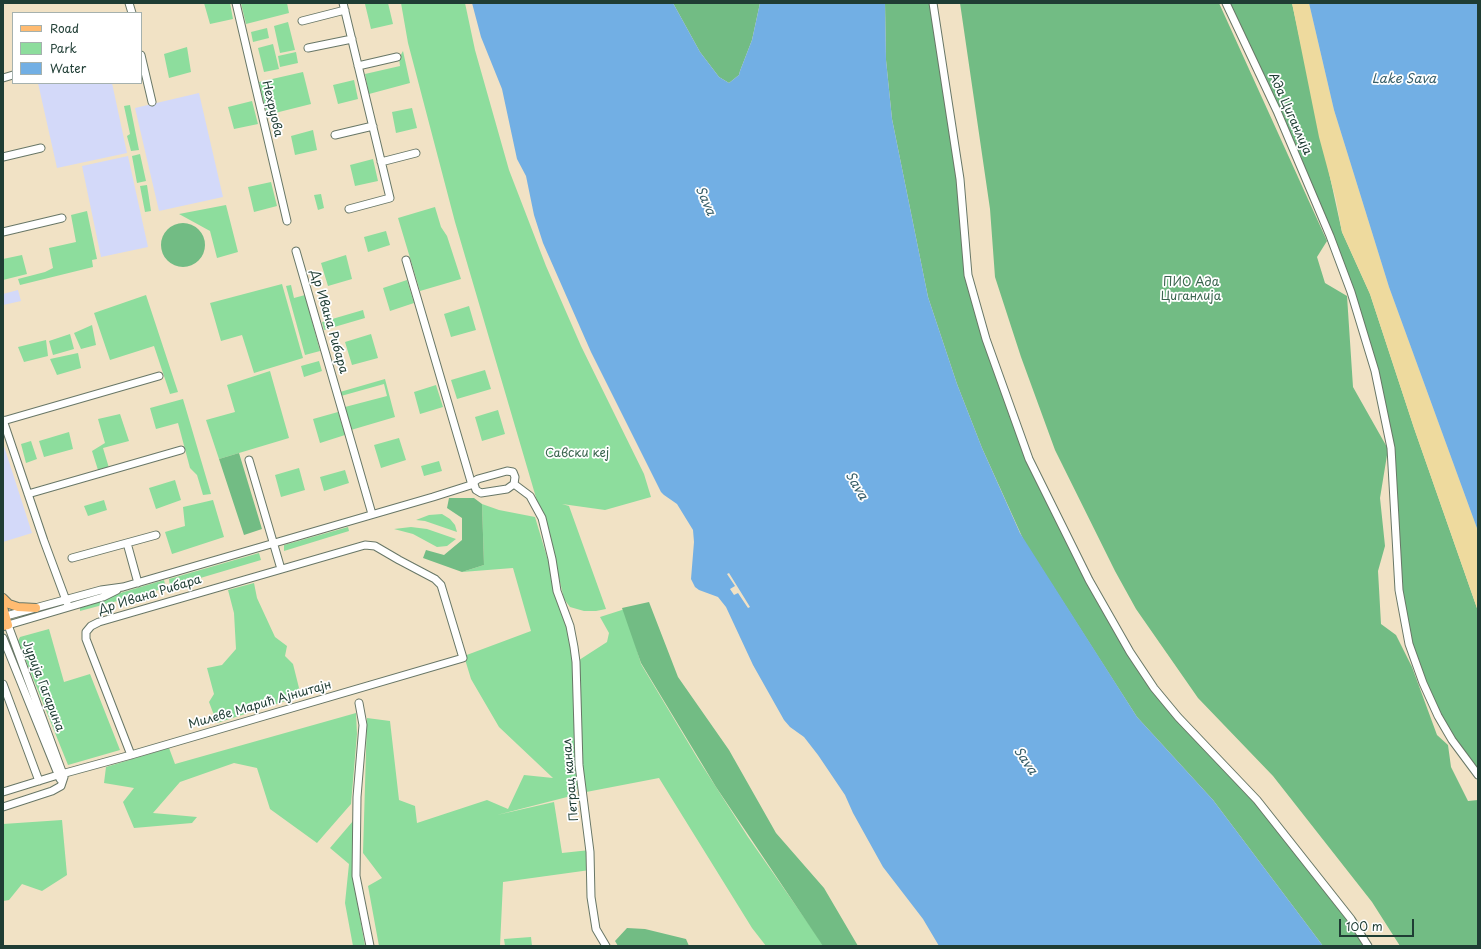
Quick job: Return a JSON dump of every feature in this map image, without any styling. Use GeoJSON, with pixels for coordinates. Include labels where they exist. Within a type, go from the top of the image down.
{"type":"FeatureCollection","features":[{"type":"Feature","properties":{"kind":"main road"},"geometry":{"type":"LineString","coordinates":[[3,598],[9,604],[18,607],[36,608]]}},
{"type":"Feature","properties":{"kind":"main road","name":"Јурија Гагарина"},"geometry":{"type":"LineString","coordinates":[[3,607],[5,626]]}},
{"type":"Feature","properties":{"kind":"street","name":"Нехруова"},"geometry":{"type":"LineString","coordinates":[[236,3],[287,221]]}},
{"type":"Feature","properties":{"kind":"street"},"geometry":{"type":"LineString","coordinates":[[933,3],[960,179],[968,275],[986,339],[1030,459],[1090,580],[1130,652],[1154,688],[1171,710],[1257,800],[1345,912],[1368,946]]}},
{"type":"Feature","properties":{"kind":"street","name":"Ада Циганлија"},"geometry":{"type":"LineString","coordinates":[[1226,3],[1277,111],[1330,236],[1359,319],[1375,371],[1393,458],[1399,590],[1409,644],[1423,683],[1438,716],[1452,740],[1478,775]]}},
{"type":"Feature","properties":{"kind":"street"},"geometry":{"type":"LineString","coordinates":[[302,21],[344,7],[352,38],[390,198],[349,209]]}},
{"type":"Feature","properties":{"kind":"street"},"geometry":{"type":"LineString","coordinates":[[308,48],[352,38]]}},
{"type":"Feature","properties":{"kind":"street"},"geometry":{"type":"LineString","coordinates":[[358,66],[397,57]]}},
{"type":"Feature","properties":{"kind":"street"},"geometry":{"type":"LineString","coordinates":[[142,59],[152,102]]}},
{"type":"Feature","properties":{"kind":"street"},"geometry":{"type":"LineString","coordinates":[[335,135],[373,126]]}},
{"type":"Feature","properties":{"kind":"street"},"geometry":{"type":"LineString","coordinates":[[3,157],[41,148]]}},
{"type":"Feature","properties":{"kind":"street"},"geometry":{"type":"LineString","coordinates":[[381,162],[416,153]]}},
{"type":"Feature","properties":{"kind":"street"},"geometry":{"type":"LineString","coordinates":[[3,232],[62,218]]}},
{"type":"Feature","properties":{"kind":"street","name":"Др Ивана Рибара"},"geometry":{"type":"LineString","coordinates":[[296,251],[372,514]]}},
{"type":"Feature","properties":{"kind":"street"},"geometry":{"type":"LineString","coordinates":[[406,260],[473,485],[476,490],[481,493],[507,489],[514,484]]}},
{"type":"Feature","properties":{"kind":"street"},"geometry":{"type":"LineString","coordinates":[[68,607],[3,420],[159,376]]}},
{"type":"Feature","properties":{"kind":"street"},"geometry":{"type":"LineString","coordinates":[[28,494],[180,450]]}},
{"type":"Feature","properties":{"kind":"street"},"geometry":{"type":"LineString","coordinates":[[249,460],[281,569]]}},
{"type":"Feature","properties":{"kind":"street","name":"Др Ивана Рибара"},"geometry":{"type":"LineString","coordinates":[[4,617],[101,590],[138,583],[473,485],[478,479],[507,471],[514,474],[514,484]]}},
{"type":"Feature","properties":{"kind":"street","name":"Петрац канал"},"geometry":{"type":"LineString","coordinates":[[514,484],[530,496],[542,518],[552,559],[557,591],[565,611],[576,662],[579,765],[590,852],[591,897],[596,929],[606,946]]}},
{"type":"Feature","properties":{"kind":"street"},"geometry":{"type":"LineString","coordinates":[[72,558],[156,535]]}},
{"type":"Feature","properties":{"kind":"street"},"geometry":{"type":"LineString","coordinates":[[127,543],[138,583]]}},
{"type":"Feature","properties":{"kind":"street","name":"Др Ивана Рибара"},"geometry":{"type":"LineString","coordinates":[[131,755],[86,639],[89,628],[99,622],[365,545],[375,546],[435,579],[441,585],[463,658]]}},
{"type":"Feature","properties":{"kind":"street","name":"Др Ивана Рибара"},"geometry":{"type":"LineString","coordinates":[[5,626],[103,597],[123,587]]}},
{"type":"Feature","properties":{"kind":"street","name":"Јурија Гагарина"},"geometry":{"type":"LineString","coordinates":[[5,626],[61,774]]}},
{"type":"Feature","properties":{"kind":"street","name":"Јурија Гагарина"},"geometry":{"type":"LineString","coordinates":[[3,638],[61,774]]}},
{"type":"Feature","properties":{"kind":"street","name":"Милеве Марић Ајнштајн"},"geometry":{"type":"LineString","coordinates":[[3,792],[463,658]]}},
{"type":"Feature","properties":{"kind":"street"},"geometry":{"type":"LineString","coordinates":[[3,684],[39,781]]}},
{"type":"Feature","properties":{"kind":"street"},"geometry":{"type":"LineString","coordinates":[[359,703],[363,725],[357,797],[356,876],[370,946]]}},
{"type":"Feature","properties":{"kind":"street"},"geometry":{"type":"LineString","coordinates":[[3,807],[58,788],[64,781],[61,774]]}},
{"type":"Feature","properties":{"kind":"shaded area"},"geometry":{"type":"Polygon","coordinates":[[[38,84],[112,84],[127,153],[57,168],[38,84]]]}},
{"type":"Feature","properties":{"kind":"shaded area"},"geometry":{"type":"Polygon","coordinates":[[[199,93],[223,197],[159,211],[135,108],[199,93]]]}},
{"type":"Feature","properties":{"kind":"shaded area"},"geometry":{"type":"Polygon","coordinates":[[[128,156],[148,247],[101,257],[82,166],[128,156]]]}},
{"type":"Feature","properties":{"kind":"shaded area"},"geometry":{"type":"Polygon","coordinates":[[[18,290],[21,301],[3,305],[3,294],[18,290]]]}},
{"type":"Feature","properties":{"kind":"shaded area"},"geometry":{"type":"Polygon","coordinates":[[[3,443],[32,533],[3,542],[3,443]]]}},
{"type":"Feature","properties":{"kind":"green space"},"geometry":{"type":"Polygon","coordinates":[[[204,3],[230,3],[233,19],[210,24],[204,3]]]}},
{"type":"Feature","properties":{"kind":"green space"},"geometry":{"type":"Polygon","coordinates":[[[241,3],[287,3],[289,13],[246,24],[241,3]]]}},
{"type":"Feature","properties":{"kind":"green space"},"geometry":{"type":"Polygon","coordinates":[[[388,3],[393,24],[371,29],[365,4],[388,3]]]}},
{"type":"Feature","properties":{"kind":"green space","name":"Савски кеј"},"geometry":{"type":"Polygon","coordinates":[[[401,3],[465,3],[475,50],[509,170],[546,266],[581,346],[644,474],[651,497],[605,510],[562,504],[569,506],[606,609],[584,611],[570,607],[564,599],[549,535],[537,501],[455,222],[408,43],[401,3]]]}},
{"type":"Feature","properties":{"kind":"green space"},"geometry":{"type":"Polygon","coordinates":[[[673,3],[760,3],[752,40],[739,75],[729,83],[719,77],[700,52],[673,3]]]}},
{"type":"Feature","properties":{"kind":"green space"},"geometry":{"type":"Polygon","coordinates":[[[885,3],[933,3],[960,179],[968,275],[1029,459],[1057,517],[1147,677],[1257,800],[1368,946],[1323,946],[1213,800],[1137,717],[1024,541],[982,448],[957,384],[928,297],[892,119],[886,60],[885,3]]]}},
{"type":"Feature","properties":{"kind":"green space","name":"ПИО Ада Циганлија"},"geometry":{"type":"Polygon","coordinates":[[[960,3],[1219,3],[1327,241],[1317,257],[1325,283],[1347,296],[1353,387],[1388,449],[1380,498],[1385,546],[1378,571],[1381,624],[1396,635],[1412,667],[1437,735],[1448,745],[1451,767],[1468,801],[1478,800],[1478,946],[1400,946],[1372,902],[1273,776],[1198,698],[1136,609],[1115,571],[1055,450],[1021,357],[995,277],[990,209],[960,3]]]}},
{"type":"Feature","properties":{"kind":"green space"},"geometry":{"type":"Polygon","coordinates":[[[1226,3],[1292,3],[1342,232],[1370,294],[1414,428],[1478,611],[1478,775],[1438,716],[1404,621],[1387,425],[1340,263],[1226,3]]]}},
{"type":"Feature","properties":{"kind":"green space"},"geometry":{"type":"Polygon","coordinates":[[[288,22],[295,50],[280,53],[274,26],[288,22]]]}},
{"type":"Feature","properties":{"kind":"green space"},"geometry":{"type":"Polygon","coordinates":[[[267,28],[269,38],[253,42],[251,32],[267,28]]]}},
{"type":"Feature","properties":{"kind":"green space"},"geometry":{"type":"Polygon","coordinates":[[[273,44],[279,69],[264,72],[258,48],[273,44]]]}},
{"type":"Feature","properties":{"kind":"green space"},"geometry":{"type":"Polygon","coordinates":[[[187,47],[191,72],[169,78],[164,54],[187,47]]]}},
{"type":"Feature","properties":{"kind":"green space"},"geometry":{"type":"Polygon","coordinates":[[[403,51],[410,83],[369,94],[365,74],[400,66],[399,58],[403,51]]]}},
{"type":"Feature","properties":{"kind":"green space"},"geometry":{"type":"Polygon","coordinates":[[[296,52],[298,63],[280,67],[278,56],[296,52]]]}},
{"type":"Feature","properties":{"kind":"green space"},"geometry":{"type":"Polygon","coordinates":[[[303,72],[311,104],[267,115],[259,82],[303,72]]]}},
{"type":"Feature","properties":{"kind":"green space"},"geometry":{"type":"Polygon","coordinates":[[[354,80],[358,99],[338,104],[333,85],[354,80]]]}},
{"type":"Feature","properties":{"kind":"green space"},"geometry":{"type":"Polygon","coordinates":[[[252,101],[258,124],[234,129],[228,107],[252,101]]]}},
{"type":"Feature","properties":{"kind":"green space"},"geometry":{"type":"Polygon","coordinates":[[[130,105],[139,150],[131,151],[127,136],[130,134],[124,106],[130,105]]]}},
{"type":"Feature","properties":{"kind":"green space"},"geometry":{"type":"Polygon","coordinates":[[[412,108],[417,128],[396,133],[392,112],[412,108]]]}},
{"type":"Feature","properties":{"kind":"green space"},"geometry":{"type":"Polygon","coordinates":[[[313,130],[317,150],[295,155],[291,136],[313,130]]]}},
{"type":"Feature","properties":{"kind":"green space"},"geometry":{"type":"Polygon","coordinates":[[[140,154],[146,181],[137,183],[132,156],[140,154]]]}},
{"type":"Feature","properties":{"kind":"green space"},"geometry":{"type":"Polygon","coordinates":[[[373,159],[378,181],[355,186],[350,165],[373,159]]]}},
{"type":"Feature","properties":{"kind":"green space"},"geometry":{"type":"Polygon","coordinates":[[[271,182],[277,206],[254,212],[248,187],[271,182]]]}},
{"type":"Feature","properties":{"kind":"green space"},"geometry":{"type":"Polygon","coordinates":[[[147,185],[151,211],[145,212],[140,186],[147,185]]]}},
{"type":"Feature","properties":{"kind":"green space"},"geometry":{"type":"Polygon","coordinates":[[[321,194],[324,208],[318,210],[314,195],[321,194]]]}},
{"type":"Feature","properties":{"kind":"green space"},"geometry":{"type":"Polygon","coordinates":[[[226,205],[238,252],[217,258],[210,231],[179,214],[226,205]]]}},
{"type":"Feature","properties":{"kind":"green space"},"geometry":{"type":"Polygon","coordinates":[[[435,207],[441,227],[447,236],[461,279],[420,291],[398,218],[435,207]]]}},
{"type":"Feature","properties":{"kind":"green space"},"geometry":{"type":"Polygon","coordinates":[[[87,211],[97,259],[92,260],[93,267],[20,285],[18,279],[45,272],[53,268],[49,248],[76,242],[71,215],[87,211]]]}},
{"type":"Feature","properties":{"kind":"green space"},"geometry":{"type":"Polygon","coordinates":[[[183,223],[195,227],[201,233],[205,245],[201,257],[195,263],[183,267],[171,263],[165,257],[161,245],[165,233],[171,227],[183,223]]]}},
{"type":"Feature","properties":{"kind":"green space"},"geometry":{"type":"Polygon","coordinates":[[[386,231],[390,245],[368,252],[364,237],[386,231]]]}},
{"type":"Feature","properties":{"kind":"green space"},"geometry":{"type":"Polygon","coordinates":[[[22,255],[27,274],[3,280],[3,259],[22,255]]]}},
{"type":"Feature","properties":{"kind":"green space"},"geometry":{"type":"Polygon","coordinates":[[[346,255],[352,279],[328,286],[321,263],[346,255]]]}},
{"type":"Feature","properties":{"kind":"green space"},"geometry":{"type":"Polygon","coordinates":[[[407,280],[414,303],[390,311],[383,288],[407,280]]]}},
{"type":"Feature","properties":{"kind":"green space"},"geometry":{"type":"Polygon","coordinates":[[[282,284],[303,358],[254,373],[242,335],[221,341],[210,303],[282,284]]]}},
{"type":"Feature","properties":{"kind":"green space"},"geometry":{"type":"Polygon","coordinates":[[[291,285],[294,298],[305,295],[320,351],[305,355],[286,286],[291,285]]]}},
{"type":"Feature","properties":{"kind":"green space"},"geometry":{"type":"Polygon","coordinates":[[[146,295],[178,392],[170,394],[154,346],[110,360],[94,313],[146,295]]]}},
{"type":"Feature","properties":{"kind":"green space"},"geometry":{"type":"Polygon","coordinates":[[[469,306],[476,330],[451,337],[444,314],[469,306]]]}},
{"type":"Feature","properties":{"kind":"green space"},"geometry":{"type":"Polygon","coordinates":[[[363,310],[365,318],[324,330],[322,322],[363,310]]]}},
{"type":"Feature","properties":{"kind":"green space"},"geometry":{"type":"Polygon","coordinates":[[[92,325],[96,345],[81,349],[74,333],[92,325]]]}},
{"type":"Feature","properties":{"kind":"green space"},"geometry":{"type":"Polygon","coordinates":[[[70,334],[74,349],[53,355],[49,341],[70,334]]]}},
{"type":"Feature","properties":{"kind":"green space"},"geometry":{"type":"Polygon","coordinates":[[[371,334],[378,358],[352,365],[345,342],[371,334]]]}},
{"type":"Feature","properties":{"kind":"green space"},"geometry":{"type":"Polygon","coordinates":[[[46,340],[48,356],[24,362],[18,347],[46,340]]]}},
{"type":"Feature","properties":{"kind":"green space"},"geometry":{"type":"Polygon","coordinates":[[[78,353],[81,368],[57,375],[50,359],[78,353]]]}},
{"type":"Feature","properties":{"kind":"green space"},"geometry":{"type":"Polygon","coordinates":[[[319,361],[322,371],[304,377],[301,366],[319,361]]]}},
{"type":"Feature","properties":{"kind":"green space"},"geometry":{"type":"Polygon","coordinates":[[[485,370],[491,389],[457,399],[451,380],[485,370]]]}},
{"type":"Feature","properties":{"kind":"green space"},"geometry":{"type":"Polygon","coordinates":[[[270,371],[289,438],[219,459],[206,420],[235,412],[227,385],[270,371]]]}},
{"type":"Feature","properties":{"kind":"green space"},"geometry":{"type":"Polygon","coordinates":[[[385,379],[395,417],[351,430],[345,407],[387,396],[384,384],[341,396],[340,392],[385,379]]]}},
{"type":"Feature","properties":{"kind":"green space"},"geometry":{"type":"Polygon","coordinates":[[[436,385],[443,407],[420,414],[414,392],[436,385]]]}},
{"type":"Feature","properties":{"kind":"green space"},"geometry":{"type":"Polygon","coordinates":[[[183,399],[211,494],[203,495],[197,475],[190,468],[178,423],[156,429],[150,408],[183,399]]]}},
{"type":"Feature","properties":{"kind":"green space"},"geometry":{"type":"Polygon","coordinates":[[[498,410],[505,434],[482,441],[475,417],[498,410]]]}},
{"type":"Feature","properties":{"kind":"green space"},"geometry":{"type":"Polygon","coordinates":[[[338,412],[345,435],[320,443],[313,419],[338,412]]]}},
{"type":"Feature","properties":{"kind":"green space"},"geometry":{"type":"Polygon","coordinates":[[[120,414],[129,441],[103,448],[109,468],[98,470],[92,451],[105,443],[98,419],[120,414]]]}},
{"type":"Feature","properties":{"kind":"green space"},"geometry":{"type":"Polygon","coordinates":[[[69,432],[73,449],[44,457],[39,441],[69,432]]]}},
{"type":"Feature","properties":{"kind":"green space"},"geometry":{"type":"Polygon","coordinates":[[[399,438],[406,460],[381,468],[374,445],[399,438]]]}},
{"type":"Feature","properties":{"kind":"green space"},"geometry":{"type":"Polygon","coordinates":[[[31,441],[37,459],[26,463],[21,444],[31,441]]]}},
{"type":"Feature","properties":{"kind":"green space"},"geometry":{"type":"Polygon","coordinates":[[[239,453],[262,529],[244,535],[219,459],[239,453]]]}},
{"type":"Feature","properties":{"kind":"green space"},"geometry":{"type":"Polygon","coordinates":[[[439,461],[442,471],[424,476],[421,466],[439,461]]]}},
{"type":"Feature","properties":{"kind":"green space"},"geometry":{"type":"Polygon","coordinates":[[[299,468],[305,490],[281,497],[275,475],[299,468]]]}},
{"type":"Feature","properties":{"kind":"green space"},"geometry":{"type":"Polygon","coordinates":[[[345,470],[349,483],[324,491],[320,477],[345,470]]]}},
{"type":"Feature","properties":{"kind":"green space"},"geometry":{"type":"Polygon","coordinates":[[[175,480],[181,500],[156,509],[149,488],[175,480]]]}},
{"type":"Feature","properties":{"kind":"green space"},"geometry":{"type":"Polygon","coordinates":[[[449,498],[474,498],[482,504],[484,565],[462,572],[423,558],[426,550],[444,555],[462,540],[462,518],[447,508],[449,498]]]}},
{"type":"Feature","properties":{"kind":"green space"},"geometry":{"type":"Polygon","coordinates":[[[104,500],[107,510],[88,516],[84,506],[104,500]]]}},
{"type":"Feature","properties":{"kind":"green space"},"geometry":{"type":"Polygon","coordinates":[[[213,500],[224,537],[172,554],[165,532],[185,526],[183,507],[213,500]]]}},
{"type":"Feature","properties":{"kind":"green space"},"geometry":{"type":"Polygon","coordinates":[[[482,504],[499,510],[535,517],[574,647],[578,788],[571,796],[497,815],[554,802],[562,853],[590,850],[590,870],[503,882],[500,946],[379,946],[368,886],[382,878],[363,853],[367,718],[390,721],[399,800],[415,806],[417,823],[487,800],[508,809],[524,775],[553,778],[499,727],[471,679],[464,656],[531,631],[513,568],[462,572],[484,565],[482,504]]]}},
{"type":"Feature","properties":{"kind":"green space"},"geometry":{"type":"Polygon","coordinates":[[[442,514],[450,519],[455,525],[457,532],[425,521],[416,520],[429,515],[442,514]]]}},
{"type":"Feature","properties":{"kind":"green space"},"geometry":{"type":"Polygon","coordinates":[[[348,527],[349,531],[284,551],[284,545],[348,527]]]}},
{"type":"Feature","properties":{"kind":"green space"},"geometry":{"type":"Polygon","coordinates":[[[411,527],[427,529],[456,539],[447,546],[437,547],[413,534],[394,529],[411,527]]]}},
{"type":"Feature","properties":{"kind":"green space"},"geometry":{"type":"Polygon","coordinates":[[[259,553],[261,560],[170,587],[169,579],[259,553]]]}},
{"type":"Feature","properties":{"kind":"green space"},"geometry":{"type":"Polygon","coordinates":[[[164,580],[166,588],[80,611],[80,605],[164,580]]]}},
{"type":"Feature","properties":{"kind":"green space"},"geometry":{"type":"Polygon","coordinates":[[[254,583],[257,598],[275,637],[287,646],[285,656],[293,664],[301,696],[217,723],[209,702],[214,694],[207,668],[222,665],[236,649],[234,613],[228,590],[254,583]]]}},
{"type":"Feature","properties":{"kind":"green space"},"geometry":{"type":"Polygon","coordinates":[[[649,602],[678,677],[729,750],[776,833],[824,888],[858,946],[823,946],[716,787],[641,663],[622,608],[649,602]]]}},
{"type":"Feature","properties":{"kind":"green space"},"geometry":{"type":"Polygon","coordinates":[[[625,609],[641,664],[698,759],[748,837],[824,946],[766,946],[752,928],[659,778],[581,793],[576,662],[607,642],[609,633],[600,617],[625,609]]]}},
{"type":"Feature","properties":{"kind":"green space"},"geometry":{"type":"Polygon","coordinates":[[[49,629],[64,682],[90,674],[120,750],[68,765],[18,641],[20,637],[49,629]]]}},
{"type":"Feature","properties":{"kind":"green space"},"geometry":{"type":"Polygon","coordinates":[[[356,713],[357,734],[351,804],[317,843],[270,809],[257,768],[234,763],[180,782],[153,813],[197,817],[192,823],[134,828],[123,802],[134,788],[104,783],[106,767],[169,748],[175,764],[356,713]]]}},
{"type":"Feature","properties":{"kind":"green space"},"geometry":{"type":"Polygon","coordinates":[[[62,820],[67,875],[42,891],[22,884],[9,900],[3,901],[3,824],[62,820]]]}},
{"type":"Feature","properties":{"kind":"green space"},"geometry":{"type":"Polygon","coordinates":[[[353,821],[356,895],[365,946],[353,946],[345,903],[349,864],[330,848],[353,821]]]}},
{"type":"Feature","properties":{"kind":"green space"},"geometry":{"type":"Polygon","coordinates":[[[627,928],[645,929],[686,939],[689,946],[618,946],[615,941],[627,928]]]}},
{"type":"Feature","properties":{"kind":"green space"},"geometry":{"type":"Polygon","coordinates":[[[531,937],[532,946],[505,946],[504,939],[531,937]]]}},
{"type":"Feature","properties":{"kind":"sand"},"geometry":{"type":"Polygon","coordinates":[[[1292,3],[1309,3],[1334,110],[1389,287],[1478,531],[1478,611],[1414,428],[1370,294],[1342,232],[1336,200],[1319,137],[1292,3]]]}},
{"type":"Feature","properties":{"kind":"water","name":"Sava"},"geometry":{"type":"Polygon","coordinates":[[[472,3],[673,3],[700,52],[719,77],[729,83],[739,75],[752,40],[760,3],[885,3],[886,60],[892,119],[928,297],[957,384],[982,448],[1020,533],[1137,717],[1213,800],[1323,946],[939,946],[923,919],[883,867],[853,813],[845,795],[818,755],[804,737],[790,727],[784,720],[753,665],[726,607],[718,597],[695,587],[691,579],[694,542],[693,530],[677,504],[661,492],[591,352],[543,243],[534,215],[526,176],[517,159],[502,89],[481,37],[472,3]]]}},
{"type":"Feature","properties":{"kind":"water","name":"Lake Sava"},"geometry":{"type":"Polygon","coordinates":[[[1309,3],[1478,3],[1478,531],[1389,287],[1334,110],[1309,3]]]}},
{"type":"Feature","properties":{"kind":"pier"},"geometry":{"type":"Polygon","coordinates":[[[729,573],[750,607],[748,608],[738,593],[734,595],[730,589],[735,586],[727,574],[729,573]]]}}]}
